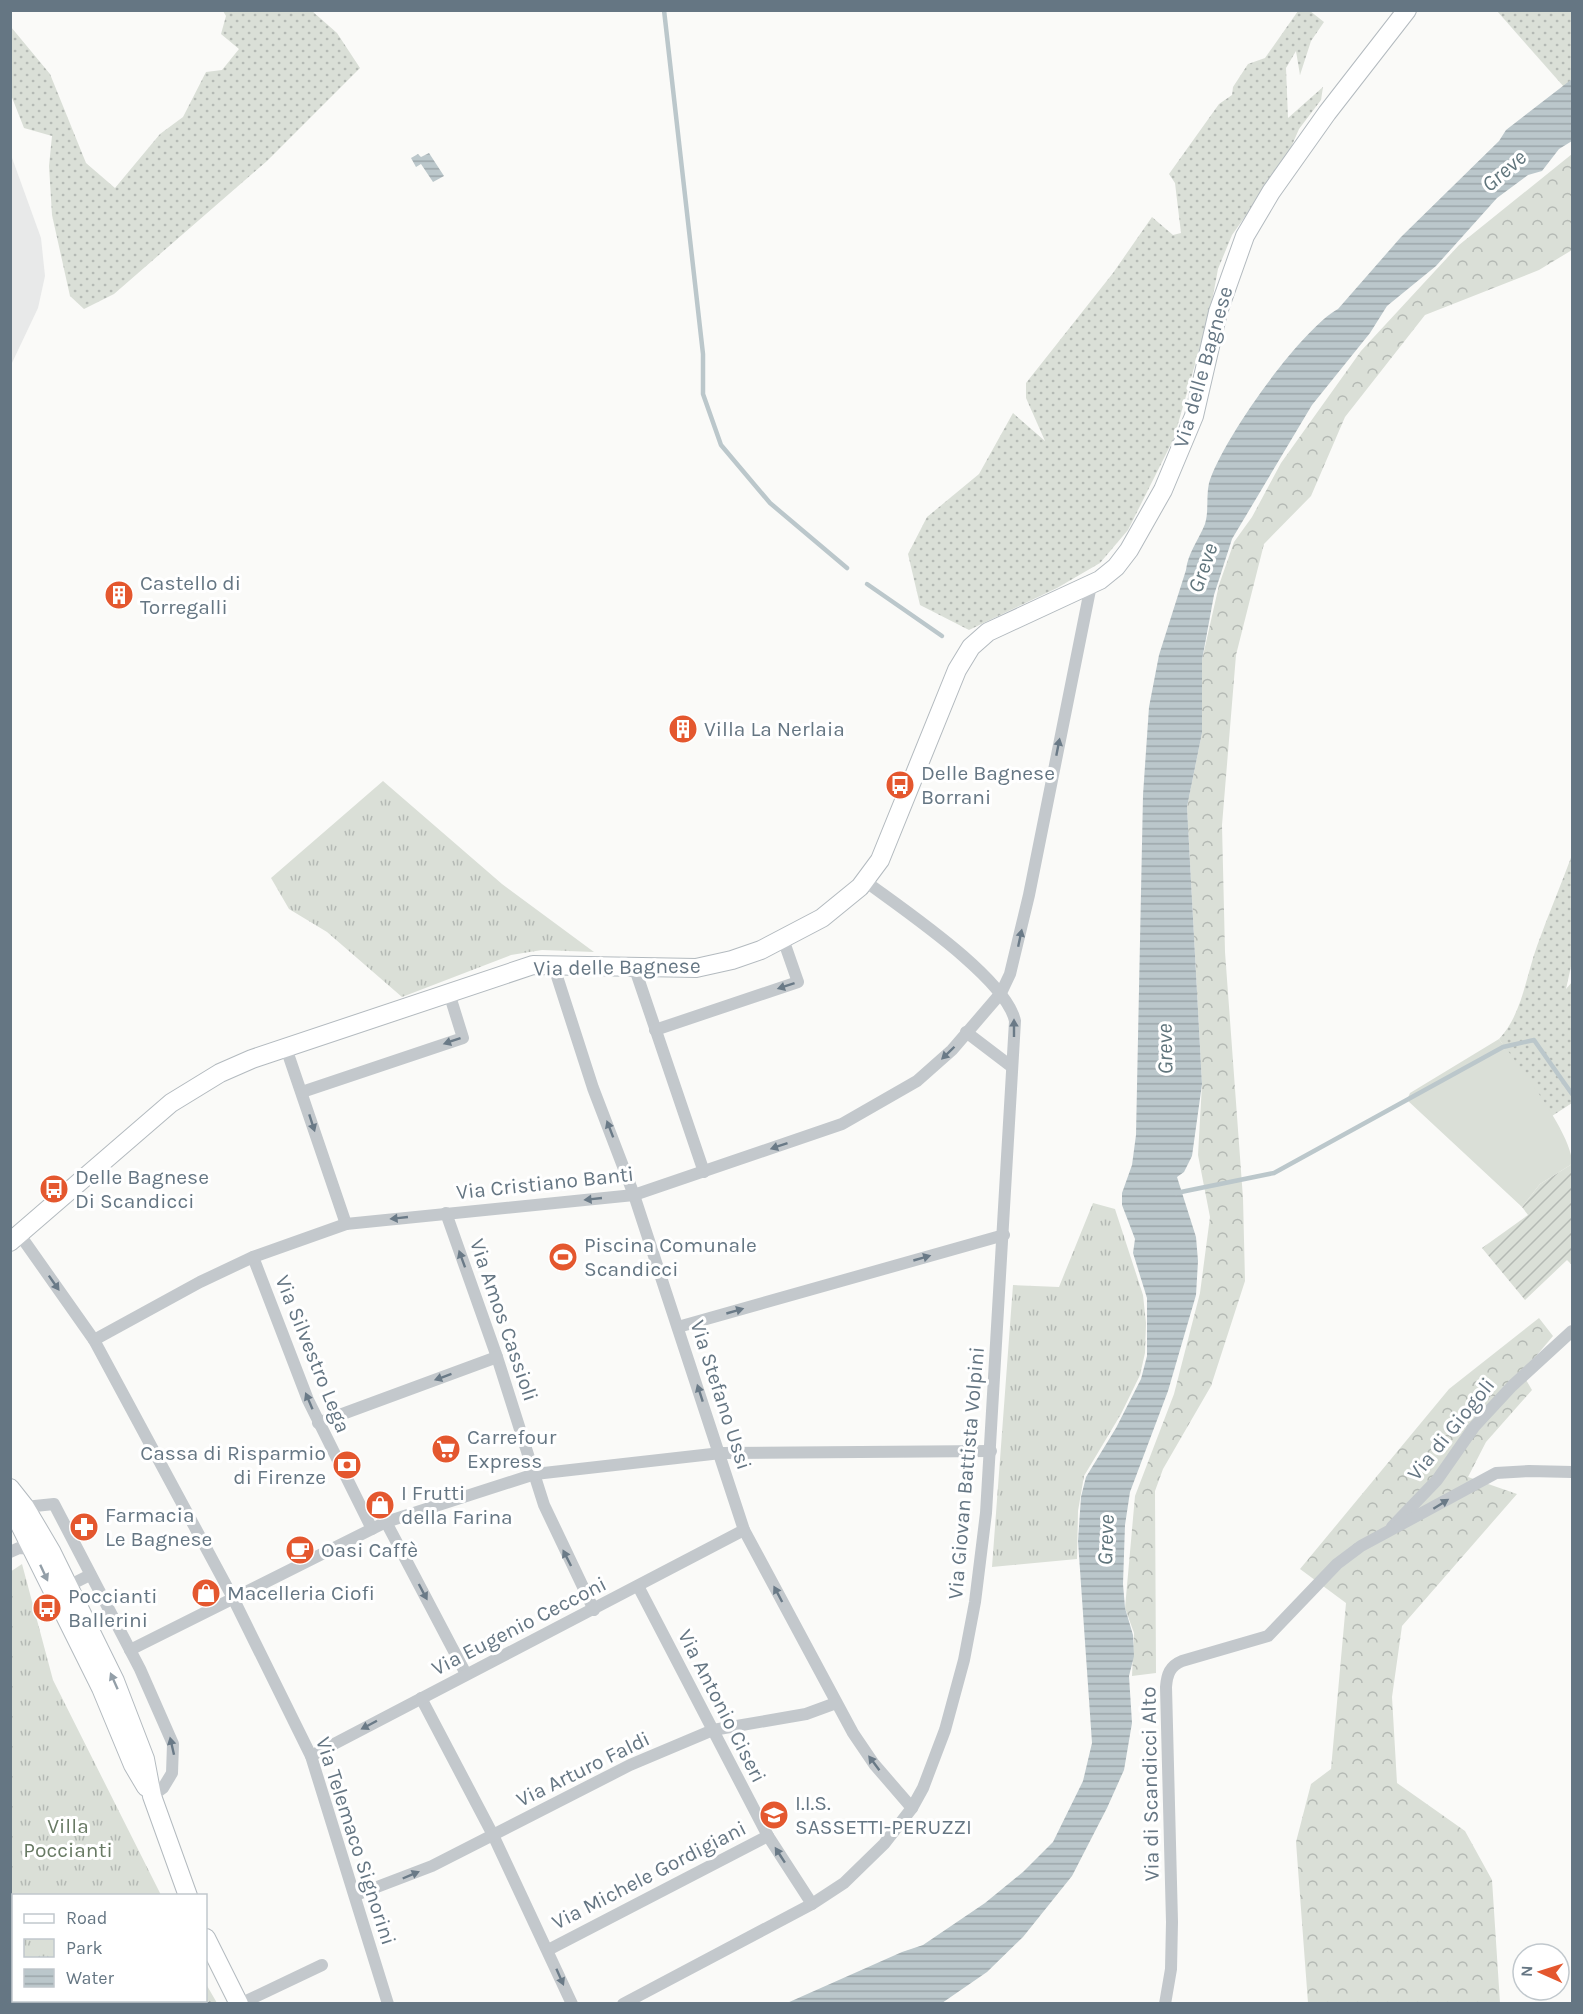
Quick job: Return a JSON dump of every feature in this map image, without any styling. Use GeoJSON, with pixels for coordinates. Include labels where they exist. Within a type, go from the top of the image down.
{"type":"FeatureCollection","features":[{"type":"Feature","properties":{"kind":"main road","name":"Via delle Bagnese"},"geometry":{"type":"LineString","coordinates":[[15,1239],[171,1103],[220,1073],[286,1048],[533,965],[675,970],[715,965],[761,950],[835,909],[864,881],[880,860],[957,670],[971,647],[995,627],[1091,585],[1116,567],[1141,530],[1174,465],[1194,416],[1224,293],[1257,214],[1327,113],[1407,10]]}},
{"type":"Feature","properties":{"kind":"main road"},"geometry":{"type":"LineString","coordinates":[[10,1488],[62,1593]]}},
{"type":"Feature","properties":{"kind":"main road"},"geometry":{"type":"LineString","coordinates":[[18,1506],[33,1549],[115,1681],[145,1759],[152,1796],[187,1894]]}},
{"type":"Feature","properties":{"kind":"main road"},"geometry":{"type":"LineString","coordinates":[[207,1940],[240,2004]]}},
{"type":"Feature","properties":{"kind":"street","name":"Via Cristiano Banti"},"geometry":{"type":"LineString","coordinates":[[94,1340],[200,1282],[253,1257],[346,1224],[634,1195],[842,1124],[917,1081],[952,1050],[1001,993],[1015,961],[1091,585]]}},
{"type":"Feature","properties":{"kind":"street"},"geometry":{"type":"LineString","coordinates":[[864,881],[948,944],[1001,993]]}},
{"type":"Feature","properties":{"kind":"street"},"geometry":{"type":"LineString","coordinates":[[655,1030],[798,982],[783,939]]}},
{"type":"Feature","properties":{"kind":"street","name":"Via Stefano Ussi"},"geometry":{"type":"LineString","coordinates":[[553,964],[593,1088],[634,1195],[744,1530],[836,1703],[874,1764],[912,1808]]}},
{"type":"Feature","properties":{"kind":"street"},"geometry":{"type":"LineString","coordinates":[[635,969],[704,1172]]}},
{"type":"Feature","properties":{"kind":"street"},"geometry":{"type":"LineString","coordinates":[[302,1092],[463,1038],[449,993]]}},
{"type":"Feature","properties":{"kind":"street","name":"Via Giovan Battista Volpini"},"geometry":{"type":"LineString","coordinates":[[623,2004],[812,1904],[857,1873],[884,1844],[912,1808],[945,1730],[964,1660],[976,1591],[992,1451],[1015,1021],[1010,1005],[1001,993]]}},
{"type":"Feature","properties":{"kind":"street"},"geometry":{"type":"LineString","coordinates":[[966,1032],[1012,1067]]}},
{"type":"Feature","properties":{"kind":"street"},"geometry":{"type":"LineString","coordinates":[[286,1048],[346,1224]]}},
{"type":"Feature","properties":{"kind":"street","name":"Via Amos Cassioli"},"geometry":{"type":"LineString","coordinates":[[446,1214],[497,1357],[544,1506],[594,1610]]}},
{"type":"Feature","properties":{"kind":"street"},"geometry":{"type":"LineString","coordinates":[[678,1327],[1004,1235]]}},
{"type":"Feature","properties":{"kind":"street","name":"Via Telemaco Signorini"},"geometry":{"type":"LineString","coordinates":[[15,1239],[94,1340],[233,1598],[311,1756],[356,1894],[388,2004]]}},
{"type":"Feature","properties":{"kind":"street","name":"Via Silvestro Lega"},"geometry":{"type":"LineString","coordinates":[[253,1257],[318,1423],[372,1529]]}},
{"type":"Feature","properties":{"kind":"street","name":"Via di Giogoli"},"geometry":{"type":"LineString","coordinates":[[1389,1530],[1437,1480],[1474,1427],[1512,1386],[1572,1330]]}},
{"type":"Feature","properties":{"kind":"street"},"geometry":{"type":"LineString","coordinates":[[318,1423],[497,1357]]}},
{"type":"Feature","properties":{"kind":"street"},"geometry":{"type":"LineString","coordinates":[[130,1650],[386,1522],[535,1474],[720,1453],[992,1451]]}},
{"type":"Feature","properties":{"kind":"street","name":"Via di Scandicci Alto"},"geometry":{"type":"LineString","coordinates":[[1165,2004],[1171,1953],[1166,1686],[1169,1671],[1182,1660],[1268,1636],[1336,1564],[1360,1546],[1496,1473],[1572,1472]]}},
{"type":"Feature","properties":{"kind":"street"},"geometry":{"type":"LineString","coordinates":[[18,1506],[54,1504],[130,1650],[174,1750],[174,1766],[168,1780],[152,1796]]}},
{"type":"Feature","properties":{"kind":"street"},"geometry":{"type":"LineString","coordinates":[[386,1522],[466,1674]]}},
{"type":"Feature","properties":{"kind":"street","name":"Via Eugenio Cecconi"},"geometry":{"type":"LineString","coordinates":[[311,1756],[744,1530]]}},
{"type":"Feature","properties":{"kind":"street"},"geometry":{"type":"LineString","coordinates":[[10,1552],[19,1548],[33,1549]]}},
{"type":"Feature","properties":{"kind":"street"},"geometry":{"type":"LineString","coordinates":[[62,1593],[90,1575]]}},
{"type":"Feature","properties":{"kind":"street","name":"Via Antonio Ciseri"},"geometry":{"type":"LineString","coordinates":[[638,1586],[768,1836],[812,1904]]}},
{"type":"Feature","properties":{"kind":"street"},"geometry":{"type":"LineString","coordinates":[[421,1698],[493,1835],[572,2004]]}},
{"type":"Feature","properties":{"kind":"street","name":"Via Arturo Faldi"},"geometry":{"type":"LineString","coordinates":[[356,1894],[432,1866],[630,1765],[713,1730],[806,1714],[836,1703]]}},
{"type":"Feature","properties":{"kind":"street","name":"Via Michele Gordigiani"},"geometry":{"type":"LineString","coordinates":[[548,1950],[768,1836]]}},
{"type":"Feature","properties":{"kind":"street"},"geometry":{"type":"LineString","coordinates":[[240,2004],[322,1965]]}},
{"type":"Feature","properties":{"kind":"shaded area"},"geometry":{"type":"Polygon","coordinates":[[[11,155],[41,238],[45,276],[38,308],[11,365],[11,155]]]}},
{"type":"Feature","properties":{"kind":"green space"},"geometry":{"type":"Polygon","coordinates":[[[223,11],[312,11],[337,33],[360,68],[267,161],[114,294],[84,309],[70,296],[52,215],[49,166],[52,136],[24,128],[11,95],[11,27],[50,74],[86,163],[115,188],[160,134],[183,117],[206,72],[222,70],[239,49],[221,34],[226,16],[223,11]]]}},
{"type":"Feature","properties":{"kind":"green space"},"geometry":{"type":"Polygon","coordinates":[[[1298,11],[1310,11],[1324,22],[1311,41],[1300,75],[1296,51],[1286,68],[1288,118],[1323,87],[1321,100],[1299,129],[1286,159],[1232,235],[1218,269],[1210,312],[1174,438],[1128,530],[1100,563],[1057,588],[969,630],[920,605],[908,554],[927,517],[979,474],[1013,413],[1045,441],[1026,398],[1026,383],[1113,273],[1152,217],[1173,235],[1181,233],[1175,183],[1169,174],[1219,104],[1232,95],[1233,87],[1248,64],[1265,58],[1298,11]]]}},
{"type":"Feature","properties":{"kind":"green space"},"geometry":{"type":"Polygon","coordinates":[[[1497,11],[1572,11],[1572,79],[1564,87],[1497,11]]]}},
{"type":"Feature","properties":{"kind":"green space"},"geometry":{"type":"Polygon","coordinates":[[[1572,154],[1572,250],[1539,270],[1425,315],[1345,417],[1311,496],[1264,544],[1236,655],[1222,825],[1225,952],[1243,1198],[1245,1281],[1211,1386],[1163,1469],[1155,1491],[1156,1673],[1132,1676],[1134,1633],[1125,1608],[1135,1496],[1174,1394],[1200,1293],[1210,1217],[1198,1155],[1202,1084],[1187,807],[1202,733],[1202,660],[1219,585],[1234,542],[1252,517],[1281,463],[1361,351],[1459,245],[1572,154]]]}},
{"type":"Feature","properties":{"kind":"green space"},"geometry":{"type":"Polygon","coordinates":[[[383,781],[502,884],[594,952],[542,950],[511,955],[402,997],[327,932],[289,909],[271,878],[383,781]]]}},
{"type":"Feature","properties":{"kind":"green space"},"geometry":{"type":"Polygon","coordinates":[[[1572,855],[1572,962],[1566,989],[1572,982],[1572,1103],[1552,1116],[1499,1039],[1513,1019],[1523,995],[1537,946],[1572,855]]]}},
{"type":"Feature","properties":{"kind":"green space"},"geometry":{"type":"Polygon","coordinates":[[[1499,1039],[1531,1082],[1564,1135],[1572,1164],[1540,1184],[1522,1207],[1407,1100],[1410,1093],[1499,1039]]]}},
{"type":"Feature","properties":{"kind":"green space"},"geometry":{"type":"Polygon","coordinates":[[[1572,1164],[1572,1265],[1567,1260],[1525,1300],[1482,1248],[1528,1215],[1522,1207],[1540,1184],[1572,1164]]]}},
{"type":"Feature","properties":{"kind":"green space"},"geometry":{"type":"Polygon","coordinates":[[[1093,1203],[1115,1209],[1143,1295],[1146,1323],[1145,1353],[1140,1375],[1121,1414],[1084,1476],[1078,1511],[1077,1559],[992,1567],[1013,1285],[1059,1287],[1093,1203]]]}},
{"type":"Feature","properties":{"kind":"green space"},"geometry":{"type":"Polygon","coordinates":[[[1539,1318],[1553,1336],[1522,1373],[1532,1390],[1486,1442],[1468,1477],[1517,1494],[1402,1626],[1392,1697],[1397,1783],[1465,1831],[1492,1880],[1500,2003],[1308,2003],[1296,1842],[1311,1784],[1331,1769],[1346,1603],[1300,1569],[1449,1389],[1539,1318]]]}},
{"type":"Feature","properties":{"kind":"green space","name":"Villa Poccianti"},"geometry":{"type":"Polygon","coordinates":[[[22,1564],[53,1680],[160,1894],[12,1894],[12,2002],[207,2002],[207,1986],[217,2003],[11,2003],[10,1572],[22,1564]]]}},
{"type":"Feature","properties":{"kind":"water","name":"Greve"},"geometry":{"type":"Polygon","coordinates":[[[1572,79],[1572,141],[1559,149],[1542,171],[1528,175],[1497,198],[1436,266],[1387,306],[1370,333],[1312,405],[1232,539],[1214,595],[1202,660],[1202,733],[1187,807],[1202,1084],[1192,1156],[1184,1172],[1177,1177],[1196,1237],[1198,1261],[1196,1295],[1168,1391],[1130,1492],[1125,1525],[1123,1584],[1125,1608],[1133,1635],[1134,1656],[1129,1676],[1132,1723],[1124,1770],[1072,1876],[1023,1937],[987,1972],[942,2003],[787,2003],[923,1945],[985,1903],[1023,1872],[1053,1842],[1083,1781],[1092,1743],[1078,1541],[1081,1497],[1086,1477],[1116,1428],[1141,1379],[1147,1356],[1147,1298],[1133,1253],[1135,1239],[1122,1205],[1122,1193],[1132,1165],[1136,1135],[1143,795],[1149,707],[1159,655],[1189,558],[1205,524],[1209,483],[1229,441],[1264,388],[1304,339],[1338,309],[1401,237],[1499,141],[1506,130],[1572,79]]]}},
{"type":"Feature","properties":{"kind":"water"},"geometry":{"type":"Polygon","coordinates":[[[429,153],[444,176],[433,182],[421,164],[416,167],[411,158],[418,154],[421,157],[429,153]]]}},
{"type":"Feature","properties":{"kind":"waterway"},"geometry":{"type":"LineString","coordinates":[[664,10],[703,354],[703,394],[721,445],[770,503],[847,568]]}},
{"type":"Feature","properties":{"kind":"waterway"},"geometry":{"type":"LineString","coordinates":[[867,584],[942,636]]}},
{"type":"Feature","properties":{"kind":"waterway"},"geometry":{"type":"LineString","coordinates":[[1176,1193],[1274,1173],[1503,1047],[1534,1040],[1572,1094]]}},
{"type":"Feature","properties":{"kind":"place","name":"Castello di Torregalli"},"geometry":{"type":"Point","coordinates":[119,595]}},
{"type":"Feature","properties":{"kind":"place","name":"Villa La Nerlaia"},"geometry":{"type":"Point","coordinates":[683,729]}},
{"type":"Feature","properties":{"kind":"place","name":"Delle Bagnese Borrani"},"geometry":{"type":"Point","coordinates":[900,785]}},
{"type":"Feature","properties":{"kind":"place","name":"Delle Bagnese Di Scandicci"},"geometry":{"type":"Point","coordinates":[54,1189]}},
{"type":"Feature","properties":{"kind":"place","name":"Piscina Comunale Scandicci"},"geometry":{"type":"Point","coordinates":[563,1257]}},
{"type":"Feature","properties":{"kind":"place","name":"Carrefour Express"},"geometry":{"type":"Point","coordinates":[446,1449]}},
{"type":"Feature","properties":{"kind":"place","name":"Cassa di Risparmio di Firenze"},"geometry":{"type":"Point","coordinates":[347,1465]}},
{"type":"Feature","properties":{"kind":"place","name":"I Frutti della Farina"},"geometry":{"type":"Point","coordinates":[380,1505]}},
{"type":"Feature","properties":{"kind":"place","name":"Farmacia Le Bagnese"},"geometry":{"type":"Point","coordinates":[84,1527]}},
{"type":"Feature","properties":{"kind":"place","name":"Oasi Caffè"},"geometry":{"type":"Point","coordinates":[300,1550]}},
{"type":"Feature","properties":{"kind":"place","name":"Macelleria Ciofi"},"geometry":{"type":"Point","coordinates":[206,1593]}},
{"type":"Feature","properties":{"kind":"place","name":"Poccianti Ballerini"},"geometry":{"type":"Point","coordinates":[47,1608]}},
{"type":"Feature","properties":{"kind":"place","name":"I.I.S. SASSETTI-PERUZZI"},"geometry":{"type":"Point","coordinates":[774,1815]}}]}
